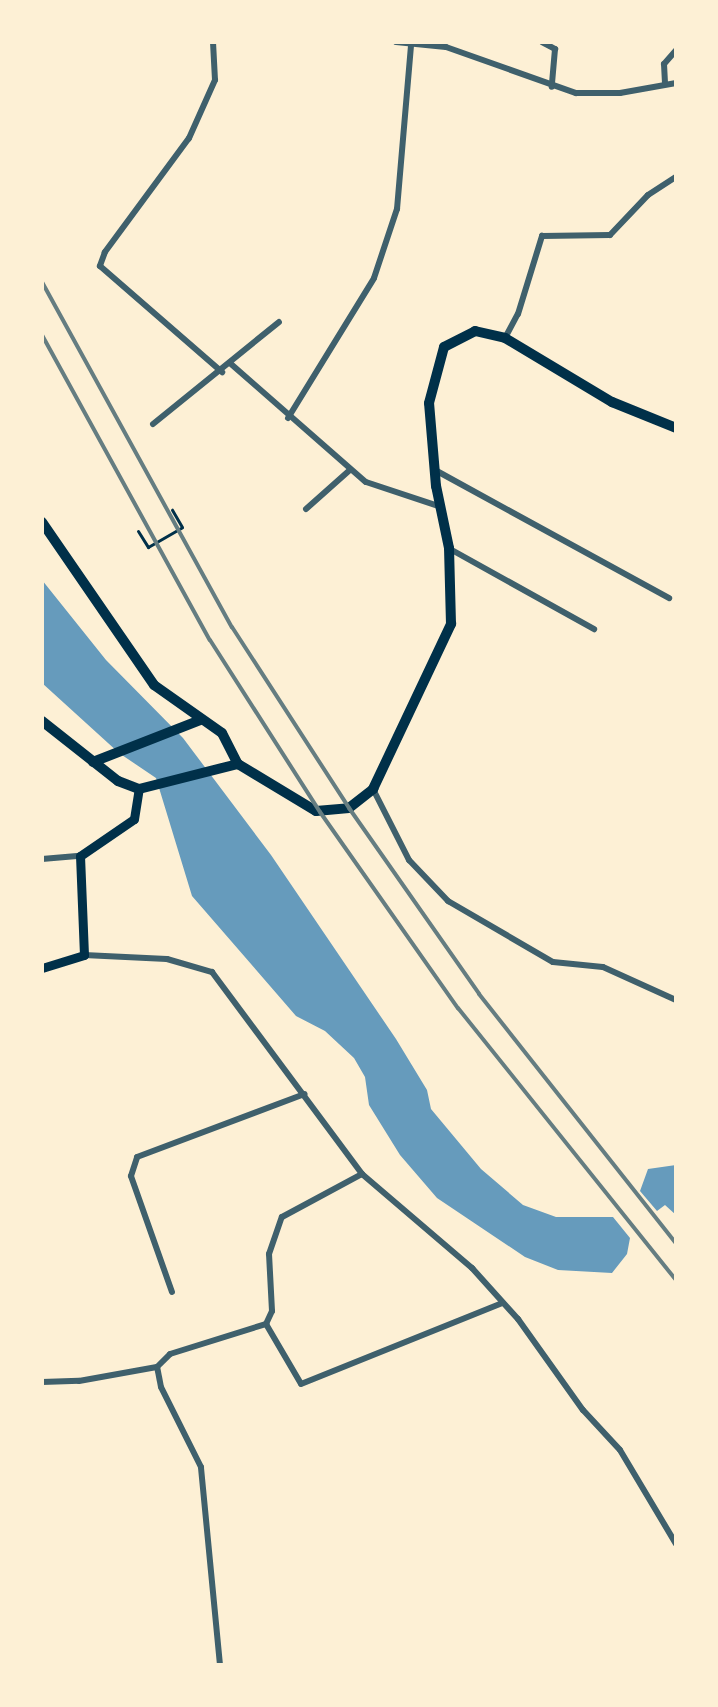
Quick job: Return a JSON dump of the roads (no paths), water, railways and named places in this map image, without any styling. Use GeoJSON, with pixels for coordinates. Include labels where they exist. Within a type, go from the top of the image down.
{"type":"FeatureCollection","features":[{"type":"Feature","properties":{"kind":"main road"},"geometry":{"type":"LineString","coordinates":[[42,522],[154,685],[222,733],[238,764],[320,812],[349,808],[373,789],[451,624],[449,548],[435,470],[429,403],[444,347],[475,331],[505,338],[612,402],[676,428]]}},
{"type":"Feature","properties":{"kind":"main road"},"geometry":{"type":"LineString","coordinates":[[93,762],[200,720]]}},
{"type":"Feature","properties":{"kind":"main road"},"geometry":{"type":"LineString","coordinates":[[42,721],[93,762],[139,789]]}},
{"type":"Feature","properties":{"kind":"main road"},"geometry":{"type":"LineString","coordinates":[[139,789],[238,764]]}},
{"type":"Feature","properties":{"kind":"main road"},"geometry":{"type":"LineString","coordinates":[[42,968],[84,955],[80,856],[134,819],[139,789]]}},
{"type":"Feature","properties":{"kind":"street"},"geometry":{"type":"LineString","coordinates":[[213,42],[215,80],[189,138],[105,252],[100,266],[222,372]]}},
{"type":"Feature","properties":{"kind":"street"},"geometry":{"type":"LineString","coordinates":[[396,42],[446,47],[552,87],[620,93],[676,83]]}},
{"type":"Feature","properties":{"kind":"street"},"geometry":{"type":"LineString","coordinates":[[542,42],[555,49],[552,87]]}},
{"type":"Feature","properties":{"kind":"street"},"geometry":{"type":"LineString","coordinates":[[288,418],[371,285],[397,209],[411,45]]}},
{"type":"Feature","properties":{"kind":"street"},"geometry":{"type":"LineString","coordinates":[[665,83],[664,64],[676,50]]}},
{"type":"Feature","properties":{"kind":"street"},"geometry":{"type":"LineString","coordinates":[[505,338],[518,314],[542,236],[610,235],[648,195],[676,177]]}},
{"type":"Feature","properties":{"kind":"street"},"geometry":{"type":"LineString","coordinates":[[153,424],[222,372],[279,322]]}},
{"type":"Feature","properties":{"kind":"street"},"geometry":{"type":"LineString","coordinates":[[231,364],[288,418],[350,470],[384,489],[441,507]]}},
{"type":"Feature","properties":{"kind":"street"},"geometry":{"type":"LineString","coordinates":[[306,509],[350,470]]}},
{"type":"Feature","properties":{"kind":"street"},"geometry":{"type":"LineString","coordinates":[[435,470],[669,598]]}},
{"type":"Feature","properties":{"kind":"street"},"geometry":{"type":"LineString","coordinates":[[449,548],[594,629]]}},
{"type":"Feature","properties":{"kind":"street"},"geometry":{"type":"LineString","coordinates":[[373,789],[409,860],[448,901],[553,962],[603,967],[676,1000]]}},
{"type":"Feature","properties":{"kind":"street"},"geometry":{"type":"LineString","coordinates":[[42,859],[80,856]]}},
{"type":"Feature","properties":{"kind":"street"},"geometry":{"type":"LineString","coordinates":[[84,955],[167,959],[212,972],[362,1174],[472,1268],[502,1303],[600,1432],[620,1450],[676,1544]]}},
{"type":"Feature","properties":{"kind":"street"},"geometry":{"type":"LineString","coordinates":[[172,1292],[131,1176],[137,1157],[305,1094]]}},
{"type":"Feature","properties":{"kind":"street"},"geometry":{"type":"LineString","coordinates":[[42,1382],[79,1381],[157,1367],[170,1354],[266,1324],[272,1311],[269,1254],[282,1217],[362,1174]]}},
{"type":"Feature","properties":{"kind":"street"},"geometry":{"type":"LineString","coordinates":[[266,1324],[301,1384],[502,1303]]}},
{"type":"Feature","properties":{"kind":"street"},"geometry":{"type":"LineString","coordinates":[[157,1367],[161,1387],[201,1467],[220,1665]]}},
{"type":"Feature","properties":{"kind":"water"},"geometry":{"type":"Polygon","coordinates":[[[42,580],[106,660],[183,738],[271,855],[396,1039],[427,1090],[431,1109],[481,1169],[523,1205],[556,1217],[613,1217],[630,1238],[627,1254],[612,1273],[558,1270],[525,1257],[437,1198],[400,1155],[369,1105],[365,1077],[354,1058],[325,1031],[296,1016],[192,896],[156,778],[119,753],[42,683],[42,580]]]}},
{"type":"Feature","properties":{"kind":"water"},"geometry":{"type":"Polygon","coordinates":[[[676,1165],[676,1215],[665,1205],[657,1211],[640,1191],[648,1169],[676,1165]]]}},
{"type":"Feature","properties":{"kind":"railway"},"geometry":{"type":"LineString","coordinates":[[42,282],[232,627],[349,808],[479,994],[676,1243]]}},
{"type":"Feature","properties":{"kind":"railway"},"geometry":{"type":"LineString","coordinates":[[42,335],[210,640],[320,812],[458,1008],[676,1280]]}}]}
